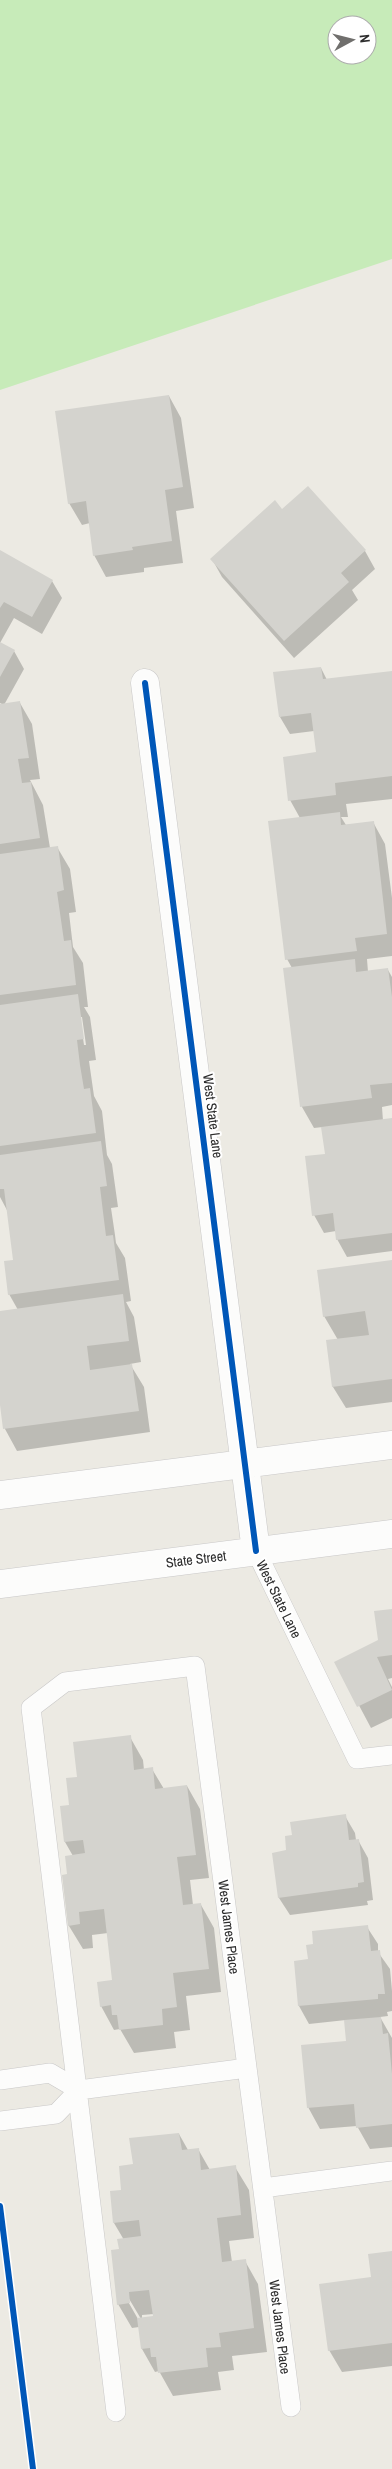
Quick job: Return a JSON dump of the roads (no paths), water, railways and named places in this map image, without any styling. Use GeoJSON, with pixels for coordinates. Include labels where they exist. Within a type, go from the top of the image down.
{"type":"FeatureCollection","features":[{"type":"Feature","properties":{"kind":"street","name":"West State Lane"},"geometry":{"type":"LineString","coordinates":[[145,683],[256,1551]]}},
{"type":"Feature","properties":{"kind":"street"},"geometry":{"type":"LineString","coordinates":[[0,1494],[392,1445]]}},
{"type":"Feature","properties":{"kind":"street","name":"State Street"},"geometry":{"type":"LineString","coordinates":[[0,1584],[392,1534]]}},
{"type":"Feature","properties":{"kind":"lane","name":"West State Lane"},"geometry":{"type":"LineString","coordinates":[[256,1551],[357,1759],[392,1755]]}},
{"type":"Feature","properties":{"kind":"lane","name":"West James Place"},"geometry":{"type":"LineString","coordinates":[[79,2090],[31,1708],[65,1682],[195,1666],[291,2407]]}},
{"type":"Feature","properties":{"kind":"lane"},"geometry":{"type":"LineString","coordinates":[[0,2080],[50,2073],[79,2090],[247,2068]]}},
{"type":"Feature","properties":{"kind":"lane"},"geometry":{"type":"LineString","coordinates":[[0,2121],[56,2114],[79,2090]]}},
{"type":"Feature","properties":{"kind":"lane"},"geometry":{"type":"LineString","coordinates":[[79,2090],[116,2412]]}},
{"type":"Feature","properties":{"kind":"lane"},"geometry":{"type":"LineString","coordinates":[[262,2188],[392,2172]]}}]}
